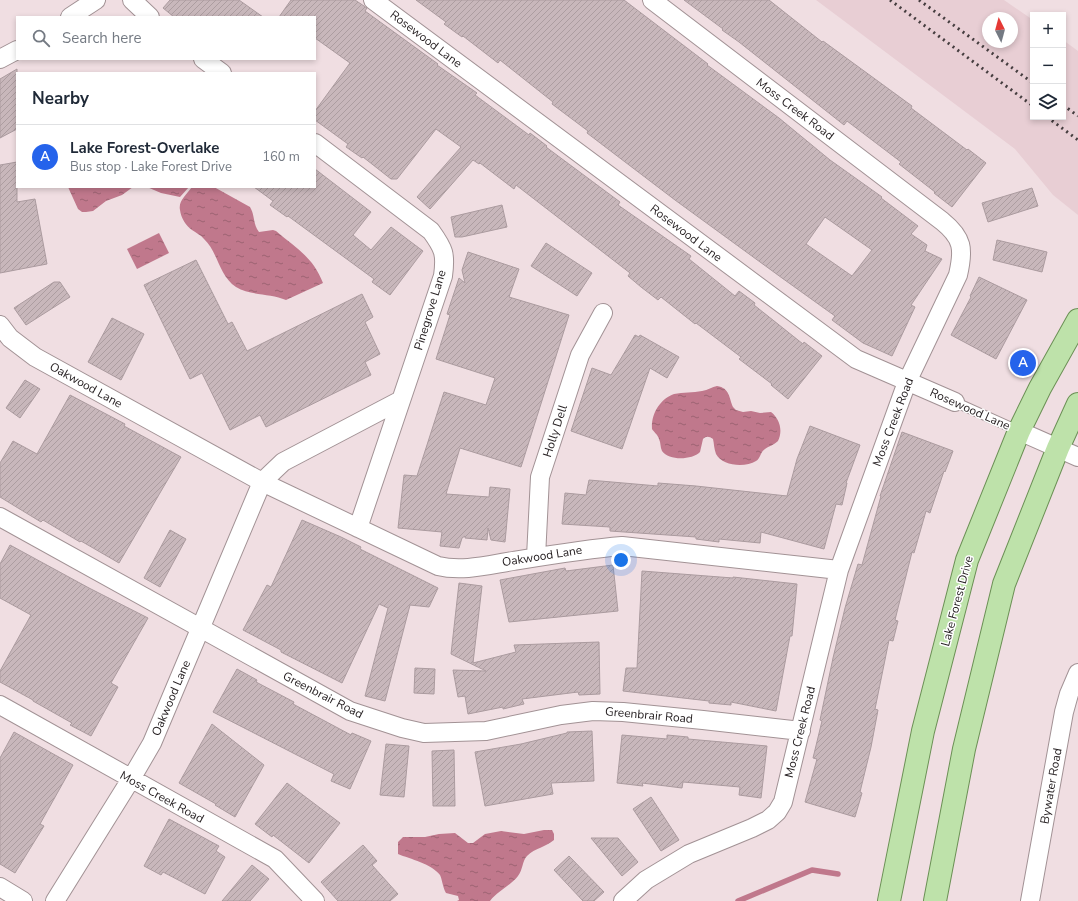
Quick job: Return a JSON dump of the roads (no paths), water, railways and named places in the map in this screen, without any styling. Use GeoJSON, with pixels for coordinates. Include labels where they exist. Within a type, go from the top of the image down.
{"type":"FeatureCollection","features":[{"type":"Feature","properties":{"kind":"main road","name":"Lake Forest Drive"},"geometry":{"type":"LineString","coordinates":[[889,901],[923,731],[967,560],[1019,431],[1040,388],[1078,320]]}},
{"type":"Feature","properties":{"kind":"main road"},"geometry":{"type":"LineString","coordinates":[[935,901],[964,749],[1004,584],[1058,448],[1078,404]]}},
{"type":"Feature","properties":{"kind":"street"},"geometry":{"type":"LineString","coordinates":[[72,16],[96,0]]}},
{"type":"Feature","properties":{"kind":"street"},"geometry":{"type":"LineString","coordinates":[[132,0],[149,16]]}},
{"type":"Feature","properties":{"kind":"street","name":"Rosewood Lane"},"geometry":{"type":"LineString","coordinates":[[373,0],[856,359],[955,402]]}},
{"type":"Feature","properties":{"kind":"street","name":"Moss Creek Road"},"geometry":{"type":"LineString","coordinates":[[622,901],[646,880],[690,854],[768,820],[777,812],[783,802],[839,570],[907,382],[958,275],[962,259],[960,243],[954,230],[652,0]]}},
{"type":"Feature","properties":{"kind":"street"},"geometry":{"type":"LineString","coordinates":[[0,59],[16,51]]}},
{"type":"Feature","properties":{"kind":"street"},"geometry":{"type":"LineString","coordinates":[[204,60],[221,72]]}},
{"type":"Feature","properties":{"kind":"street","name":"Pinegrove Lane"},"geometry":{"type":"LineString","coordinates":[[316,145],[430,231],[441,245],[445,260],[443,276],[358,528]]}},
{"type":"Feature","properties":{"kind":"street","name":"Holly Dell"},"geometry":{"type":"LineString","coordinates":[[536,557],[540,477],[580,355],[603,313]]}},
{"type":"Feature","properties":{"kind":"street","name":"Oakwood Lane"},"geometry":{"type":"LineString","coordinates":[[0,325],[10,338],[35,357],[262,482],[438,566],[449,569],[471,567],[594,548],[622,546],[839,570]]}},
{"type":"Feature","properties":{"kind":"street"},"geometry":{"type":"LineString","coordinates":[[262,482],[283,462],[401,400]]}},
{"type":"Feature","properties":{"kind":"street"},"geometry":{"type":"LineString","coordinates":[[1019,431],[1078,457]]}},
{"type":"Feature","properties":{"kind":"street","name":"Oakwood Lane"},"geometry":{"type":"LineString","coordinates":[[55,901],[152,743],[262,482]]}},
{"type":"Feature","properties":{"kind":"street","name":"Greenbrair Road"},"geometry":{"type":"LineString","coordinates":[[0,518],[350,711],[402,728],[424,732],[486,731],[561,715],[593,711],[667,716],[801,731]]}},
{"type":"Feature","properties":{"kind":"street","name":"Bywater Road"},"geometry":{"type":"LineString","coordinates":[[1030,901],[1064,712],[1069,694],[1078,673]]}},
{"type":"Feature","properties":{"kind":"street","name":"Moss Creek Road"},"geometry":{"type":"LineString","coordinates":[[0,705],[275,859],[315,901]]}},
{"type":"Feature","properties":{"kind":"street"},"geometry":{"type":"LineString","coordinates":[[0,887],[23,901]]}},
{"type":"Feature","properties":{"kind":"lane","name":"Rosewood Lane"},"geometry":{"type":"LineString","coordinates":[[955,402],[1019,431]]}},
{"type":"Feature","properties":{"kind":"water"},"geometry":{"type":"Polygon","coordinates":[[[68,188],[132,188],[122,195],[106,201],[93,211],[82,212],[78,209],[68,188]]]}},
{"type":"Feature","properties":{"kind":"water"},"geometry":{"type":"Polygon","coordinates":[[[149,188],[188,188],[180,197],[161,193],[149,188]]]}},
{"type":"Feature","properties":{"kind":"water"},"geometry":{"type":"Polygon","coordinates":[[[191,188],[216,188],[250,207],[259,232],[276,231],[309,260],[319,274],[323,283],[286,300],[274,296],[248,292],[236,287],[226,277],[209,244],[192,230],[183,219],[180,204],[191,188]]]}},
{"type":"Feature","properties":{"kind":"water"},"geometry":{"type":"Polygon","coordinates":[[[159,233],[169,253],[137,269],[127,249],[159,233]]]}},
{"type":"Feature","properties":{"kind":"water"},"geometry":{"type":"Polygon","coordinates":[[[717,386],[727,391],[733,407],[736,410],[760,413],[771,412],[777,418],[780,425],[780,437],[778,441],[763,450],[756,461],[746,465],[734,465],[719,458],[715,452],[713,439],[709,437],[703,439],[700,452],[692,457],[675,458],[665,454],[661,450],[657,435],[652,429],[653,418],[657,408],[665,399],[674,394],[702,391],[717,386]]]}},
{"type":"Feature","properties":{"kind":"water"},"geometry":{"type":"Polygon","coordinates":[[[552,830],[554,840],[533,851],[527,856],[518,876],[490,901],[457,901],[459,900],[458,896],[446,893],[440,875],[436,871],[420,862],[398,854],[398,842],[403,837],[425,837],[455,833],[468,843],[473,843],[485,834],[501,831],[524,834],[552,830]]]}},
{"type":"Feature","properties":{"kind":"waterway"},"geometry":{"type":"LineString","coordinates":[[738,901],[812,870],[838,874]]}},
{"type":"Feature","properties":{"kind":"railway"},"geometry":{"type":"LineString","coordinates":[[890,0],[1030,104]]}},
{"type":"Feature","properties":{"kind":"railway"},"geometry":{"type":"LineString","coordinates":[[919,0],[1030,81]]}},
{"type":"Feature","properties":{"kind":"railway"},"geometry":{"type":"LineString","coordinates":[[1066,107],[1078,116]]}},
{"type":"Feature","properties":{"kind":"railway"},"geometry":{"type":"LineString","coordinates":[[1051,120],[1078,140]]}},
{"type":"Feature","properties":{"kind":"place","name":"Lake Forest-Overlake"},"geometry":{"type":"Point","coordinates":[1023,363]}}]}
